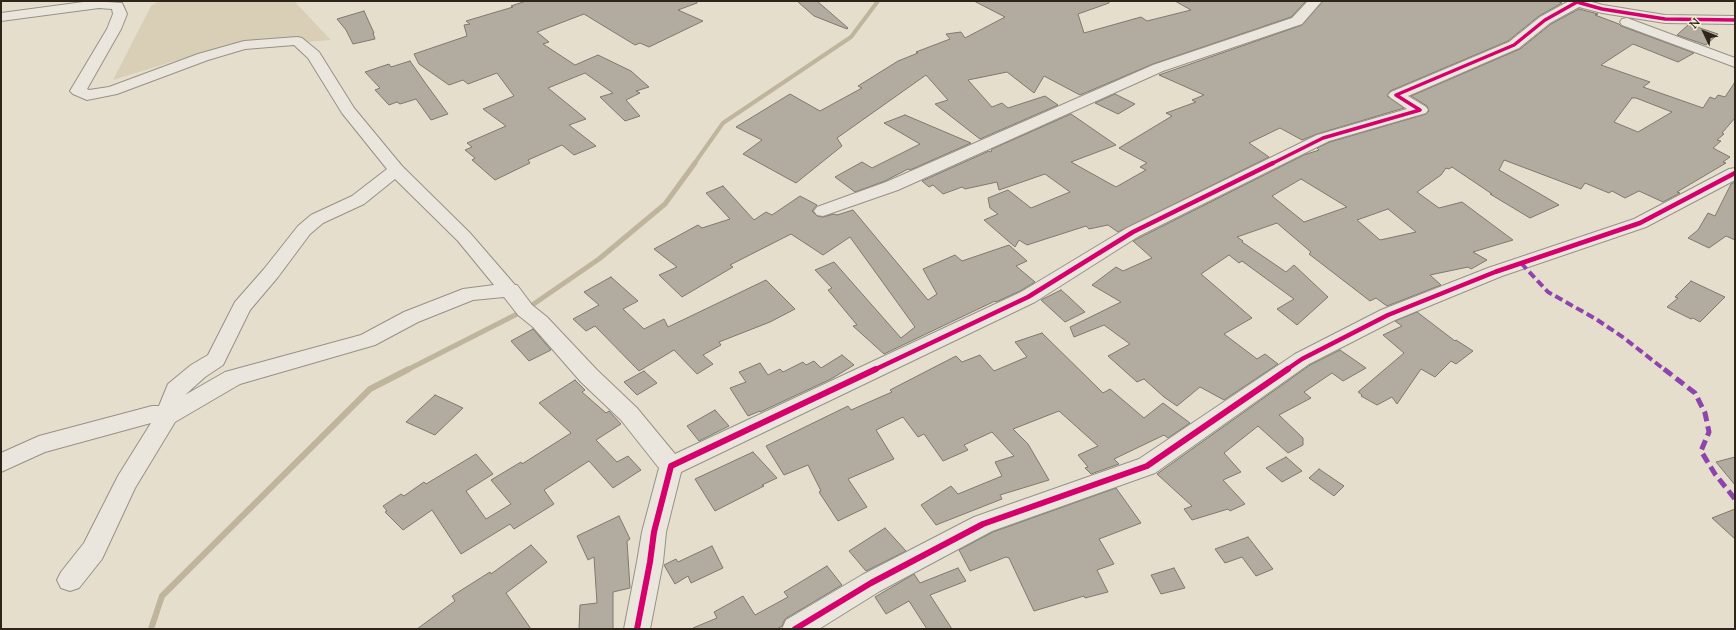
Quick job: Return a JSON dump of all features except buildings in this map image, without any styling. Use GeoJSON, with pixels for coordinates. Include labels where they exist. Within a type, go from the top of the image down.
{"type":"FeatureCollection","features":[{"type":"Feature","properties":{"kind":"street"},"geometry":{"type":"LineString","coordinates":[[823,211],[892,186],[1158,68],[1297,22],[1315,1]]}},
{"type":"Feature","properties":{"kind":"street"},"geometry":{"type":"LineString","coordinates":[[1575,2],[1735,63]]}},
{"type":"Feature","properties":{"kind":"street"},"geometry":{"type":"LineString","coordinates":[[671,466],[1028,297],[1133,232],[1322,138],[1420,110],[1396,95],[1514,45],[1545,20],[1575,2],[1602,9],[1665,19],[1735,20]]}},
{"type":"Feature","properties":{"kind":"street"},"geometry":{"type":"LineString","coordinates":[[1,17],[99,4],[117,6],[120,14],[114,29],[78,91],[87,95],[112,90],[204,57],[244,45],[297,41],[314,55],[348,110],[396,170],[464,237],[510,290],[525,310],[540,322],[589,376],[629,414],[671,466]]}},
{"type":"Feature","properties":{"kind":"street"},"geometry":{"type":"LineString","coordinates":[[70,580],[93,551],[126,483],[166,416],[176,390],[216,360],[242,306],[304,230],[317,219],[358,200],[396,170]]}},
{"type":"Feature","properties":{"kind":"street"},"geometry":{"type":"LineString","coordinates":[[795,629],[871,583],[983,524],[1147,466],[1302,359],[1388,315],[1495,272],[1640,223],[1735,173]]}},
{"type":"Feature","properties":{"kind":"street"},"geometry":{"type":"LineString","coordinates":[[1,463],[40,445],[152,414],[166,416],[233,378],[368,340],[411,316],[470,294],[510,290]]}},
{"type":"Feature","properties":{"kind":"street"},"geometry":{"type":"LineString","coordinates":[[636,629],[650,562],[654,532],[671,466]]}},
{"type":"Feature","properties":{"kind":"shaded area"},"geometry":{"type":"Polygon","coordinates":[[[159,1],[294,1],[331,40],[214,49],[113,80],[151,6],[159,1]]]}},
{"type":"Feature","properties":{"kind":"waterway"},"geometry":{"type":"LineString","coordinates":[[694,164],[723,123],[851,37],[878,1]]}},
{"type":"Feature","properties":{"kind":"waterway"},"geometry":{"type":"LineString","coordinates":[[407,370],[525,310],[599,259],[665,204],[695,163]]}},
{"type":"Feature","properties":{"kind":"waterway"},"geometry":{"type":"LineString","coordinates":[[151,629],[162,596],[370,389],[409,369]]}},
{"type":"Feature","properties":{"kind":"marked path"},"geometry":{"type":"LineString","coordinates":[[1521,263],[1548,292],[1596,319],[1624,338],[1695,393],[1705,413],[1709,432],[1701,451],[1715,474],[1735,499]]}},
{"type":"Feature","properties":{"kind":"cycle path"},"geometry":{"type":"LineString","coordinates":[[637,629],[650,562],[654,532],[671,466],[1028,297],[1133,232],[1323,138],[1420,110],[1396,95],[1514,45],[1545,20],[1577,2],[1602,9],[1665,19],[1735,20]]}},
{"type":"Feature","properties":{"kind":"cycle path"},"geometry":{"type":"LineString","coordinates":[[795,629],[871,583],[983,524],[1147,466],[1302,359],[1388,315],[1495,272],[1640,223],[1735,173]]}}]}
